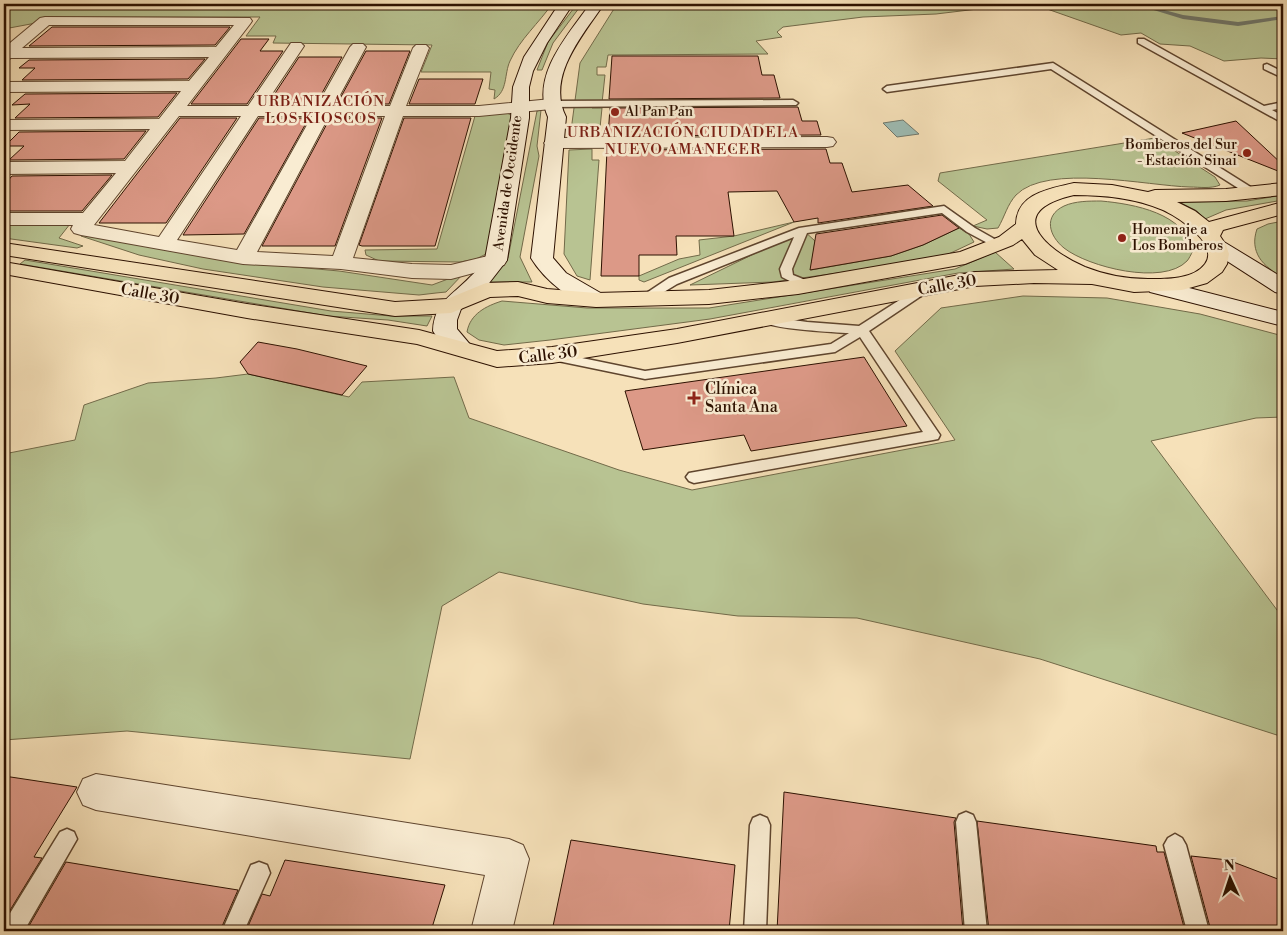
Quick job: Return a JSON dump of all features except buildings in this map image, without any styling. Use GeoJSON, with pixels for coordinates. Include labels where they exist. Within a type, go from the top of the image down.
{"type":"FeatureCollection","features":[{"type":"Feature","properties":{"kind":"main road"},"geometry":{"type":"LineString","coordinates":[[1283,189],[1165,196],[1092,188],[1074,189],[1052,194],[1035,202],[1028,209],[1024,218],[1029,236],[1047,254],[1076,271],[1126,284],[1158,287],[1194,280],[1207,274],[1215,266],[1218,256],[1214,240],[1216,226],[1283,208]]}},
{"type":"Feature","properties":{"kind":"main road"},"geometry":{"type":"LineString","coordinates":[[1130,193],[1178,210],[1202,226],[1214,240]]}},
{"type":"Feature","properties":{"kind":"main road","name":"Calle 30"},"geometry":{"type":"LineString","coordinates":[[4,249],[395,309],[451,306],[486,290],[518,289],[546,296],[596,300],[642,300],[709,298],[809,286],[965,258],[999,245],[1025,227]]}},
{"type":"Feature","properties":{"kind":"main road","name":"Calle 30"},"geometry":{"type":"LineString","coordinates":[[4,268],[247,311],[419,337],[497,359],[552,355],[766,320],[974,279],[1034,276],[1094,277]]}},
{"type":"Feature","properties":{"kind":"street","name":"Avenida de Occidente"},"geometry":{"type":"LineString","coordinates":[[451,306],[478,282],[496,260],[520,118],[518,106],[524,75],[531,56],[566,4]]}},
{"type":"Feature","properties":{"kind":"street"},"geometry":{"type":"LineString","coordinates":[[596,300],[548,271],[542,258],[557,117],[551,104],[555,75],[562,54],[597,4]]}},
{"type":"Feature","properties":{"kind":"street"},"geometry":{"type":"LineString","coordinates":[[6,55],[45,22],[245,22],[85,224]]}},
{"type":"Feature","properties":{"kind":"street"},"geometry":{"type":"LineString","coordinates":[[4,35],[29,34]]}},
{"type":"Feature","properties":{"kind":"street"},"geometry":{"type":"LineString","coordinates":[[164,244],[296,46]]}},
{"type":"Feature","properties":{"kind":"street"},"geometry":{"type":"LineString","coordinates":[[243,258],[358,47]]}},
{"type":"Feature","properties":{"kind":"street"},"geometry":{"type":"LineString","coordinates":[[341,263],[421,48]]}},
{"type":"Feature","properties":{"kind":"street"},"geometry":{"type":"LineString","coordinates":[[6,55],[221,52]]}},
{"type":"Feature","properties":{"kind":"street"},"geometry":{"type":"LineString","coordinates":[[4,87],[193,86]]}},
{"type":"Feature","properties":{"kind":"street"},"geometry":{"type":"LineString","coordinates":[[4,125],[168,118],[252,111],[479,111],[551,104]]}},
{"type":"Feature","properties":{"kind":"street"},"geometry":{"type":"LineString","coordinates":[[553,143],[827,142]]}},
{"type":"Feature","properties":{"kind":"street"},"geometry":{"type":"LineString","coordinates":[[4,168],[129,167]]}},
{"type":"Feature","properties":{"kind":"street"},"geometry":{"type":"LineString","coordinates":[[4,219],[85,224],[164,244],[243,258],[341,263],[412,271],[450,272],[496,260]]}},
{"type":"Feature","properties":{"kind":"street"},"geometry":{"type":"LineString","coordinates":[[1214,240],[1283,287]]}},
{"type":"Feature","properties":{"kind":"street"},"geometry":{"type":"LineString","coordinates":[[1158,287],[1283,319]]}},
{"type":"Feature","properties":{"kind":"street"},"geometry":{"type":"LineString","coordinates":[[451,306],[446,320],[446,331],[462,348]]}},
{"type":"Feature","properties":{"kind":"street"},"geometry":{"type":"LineString","coordinates":[[96,792],[508,858],[491,931]]}},
{"type":"Feature","properties":{"kind":"lane"},"geometry":{"type":"LineString","coordinates":[[1141,42],[1283,120]]}},
{"type":"Feature","properties":{"kind":"lane"},"geometry":{"type":"LineString","coordinates":[[888,89],[1053,66],[1253,192]]}},
{"type":"Feature","properties":{"kind":"lane"},"geometry":{"type":"LineString","coordinates":[[1267,67],[1283,75]]}},
{"type":"Feature","properties":{"kind":"lane"},"geometry":{"type":"LineString","coordinates":[[551,104],[793,103]]}},
{"type":"Feature","properties":{"kind":"lane"},"geometry":{"type":"LineString","coordinates":[[1263,110],[1283,105]]}},
{"type":"Feature","properties":{"kind":"lane"},"geometry":{"type":"LineString","coordinates":[[642,300],[672,281],[803,230],[944,209],[971,230],[999,245]]}},
{"type":"Feature","properties":{"kind":"lane"},"geometry":{"type":"LineString","coordinates":[[803,230],[786,269],[788,277],[809,286]]}},
{"type":"Feature","properties":{"kind":"lane"},"geometry":{"type":"LineString","coordinates":[[552,355],[645,375],[835,348],[923,289]]}},
{"type":"Feature","properties":{"kind":"lane"},"geometry":{"type":"LineString","coordinates":[[766,320],[807,326],[862,330]]}},
{"type":"Feature","properties":{"kind":"lane"},"geometry":{"type":"LineString","coordinates":[[694,476],[933,435],[862,330]]}},
{"type":"Feature","properties":{"kind":"lane"},"geometry":{"type":"LineString","coordinates":[[966,822],[976,931]]}},
{"type":"Feature","properties":{"kind":"lane"},"geometry":{"type":"LineString","coordinates":[[755,931],[760,825]]}},
{"type":"Feature","properties":{"kind":"lane"},"geometry":{"type":"LineString","coordinates":[[12,931],[67,839]]}},
{"type":"Feature","properties":{"kind":"lane"},"geometry":{"type":"LineString","coordinates":[[1175,845],[1198,931]]}},
{"type":"Feature","properties":{"kind":"lane"},"geometry":{"type":"LineString","coordinates":[[233,931],[259,873]]}},
{"type":"Feature","properties":{"kind":"green space"},"geometry":{"type":"Polygon","coordinates":[[[4,4],[552,4],[514,53],[508,66],[502,92],[494,99],[495,90],[489,89],[491,72],[421,72],[432,45],[273,43],[276,36],[246,36],[260,17],[44,17],[36,23],[4,29],[4,4]]]}},
{"type":"Feature","properties":{"kind":"green space"},"geometry":{"type":"Polygon","coordinates":[[[577,4],[582,4],[553,43],[542,70],[537,70],[548,42],[577,4]]]}},
{"type":"Feature","properties":{"kind":"green space"},"geometry":{"type":"Polygon","coordinates":[[[617,4],[1019,4],[936,14],[863,17],[783,27],[777,32],[782,37],[756,41],[768,54],[608,55],[606,67],[597,67],[597,75],[605,75],[602,103],[592,103],[592,108],[602,108],[599,138],[570,138],[580,63],[617,4]]]}},
{"type":"Feature","properties":{"kind":"green space"},"geometry":{"type":"Polygon","coordinates":[[[1033,4],[1283,4],[1283,59],[1261,58],[1224,61],[1190,46],[1160,44],[1141,33],[1121,35],[1033,4]]]}},
{"type":"Feature","properties":{"kind":"green space"},"geometry":{"type":"Polygon","coordinates":[[[541,110],[537,146],[539,156],[520,257],[532,282],[490,282],[508,258],[537,111],[541,110]]]}},
{"type":"Feature","properties":{"kind":"green space"},"geometry":{"type":"Polygon","coordinates":[[[507,113],[513,116],[490,252],[476,259],[460,262],[379,261],[366,255],[365,250],[437,249],[475,116],[507,113]]]}},
{"type":"Feature","properties":{"kind":"green space"},"geometry":{"type":"Polygon","coordinates":[[[1155,138],[1215,177],[1220,185],[1213,187],[1172,186],[1074,178],[1050,180],[1031,185],[1016,195],[998,228],[987,229],[973,226],[987,220],[938,181],[940,173],[1155,138]]]}},
{"type":"Feature","properties":{"kind":"green space"},"geometry":{"type":"Polygon","coordinates":[[[592,149],[592,160],[599,160],[590,280],[577,276],[564,254],[569,150],[592,149]]]}},
{"type":"Feature","properties":{"kind":"green space"},"geometry":{"type":"Polygon","coordinates":[[[1283,195],[1283,200],[1226,210],[1205,219],[1197,211],[1179,202],[1247,201],[1283,195]]]}},
{"type":"Feature","properties":{"kind":"green space"},"geometry":{"type":"Polygon","coordinates":[[[1101,201],[1143,208],[1169,219],[1188,238],[1193,251],[1187,261],[1176,268],[1161,272],[1144,273],[1126,271],[1090,262],[1064,248],[1055,238],[1050,226],[1053,215],[1057,210],[1068,204],[1101,201]]]}},
{"type":"Feature","properties":{"kind":"green space"},"geometry":{"type":"Polygon","coordinates":[[[1283,221],[1283,277],[1269,269],[1260,258],[1256,252],[1255,237],[1257,229],[1268,224],[1283,221]]]}},
{"type":"Feature","properties":{"kind":"green space"},"geometry":{"type":"Polygon","coordinates":[[[67,222],[70,224],[59,238],[83,246],[77,248],[4,238],[4,223],[67,222]]]}},
{"type":"Feature","properties":{"kind":"green space"},"geometry":{"type":"Polygon","coordinates":[[[794,222],[644,282],[639,280],[639,276],[679,259],[700,255],[699,240],[734,236],[794,222]]]}},
{"type":"Feature","properties":{"kind":"green space"},"geometry":{"type":"Polygon","coordinates":[[[959,228],[969,234],[974,242],[938,259],[773,282],[690,285],[803,230],[815,241],[811,270],[891,256],[923,245],[959,228]]]}},
{"type":"Feature","properties":{"kind":"green space"},"geometry":{"type":"Polygon","coordinates":[[[85,233],[239,262],[339,271],[432,285],[464,273],[446,292],[419,295],[323,287],[203,269],[139,255],[81,236],[85,233]]]}},
{"type":"Feature","properties":{"kind":"green space"},"geometry":{"type":"Polygon","coordinates":[[[995,252],[1014,269],[958,273],[710,319],[550,340],[504,345],[479,340],[467,332],[471,320],[475,316],[490,305],[502,301],[587,308],[709,308],[955,269],[995,252]]]}},
{"type":"Feature","properties":{"kind":"green space"},"geometry":{"type":"Polygon","coordinates":[[[25,260],[331,311],[391,316],[432,316],[427,326],[388,320],[328,316],[20,264],[25,260]]]}},
{"type":"Feature","properties":{"kind":"green space"},"geometry":{"type":"Polygon","coordinates":[[[1023,296],[1107,298],[1200,314],[1283,336],[1283,417],[1256,418],[1151,441],[1283,618],[1283,737],[1040,659],[857,618],[738,616],[643,604],[499,572],[442,606],[410,759],[127,731],[4,740],[4,454],[75,440],[84,405],[148,383],[248,374],[349,397],[362,382],[454,377],[469,418],[619,470],[692,490],[955,440],[895,351],[941,308],[1023,296]]]}},
{"type":"Feature","properties":{"kind":"water"},"geometry":{"type":"Polygon","coordinates":[[[903,120],[919,134],[897,137],[883,123],[903,120]]]}},
{"type":"Feature","properties":{"kind":"waterway"},"geometry":{"type":"LineString","coordinates":[[1137,4],[1183,17],[1238,24],[1283,18]]}},
{"type":"Feature","properties":{"kind":"place","name":"Al Pan Pan"},"geometry":{"type":"Point","coordinates":[615,112]}},
{"type":"Feature","properties":{"kind":"place","name":"Bomberos del Sur - Estación Sinai"},"geometry":{"type":"Point","coordinates":[1247,153]}},
{"type":"Feature","properties":{"kind":"place","name":"Homenaje a Los Bomberos"},"geometry":{"type":"Point","coordinates":[1122,238]}},
{"type":"Feature","properties":{"kind":"place","name":"Clínica Santa Ana"},"geometry":{"type":"Point","coordinates":[694,398]}},
{"type":"Feature","properties":{"kind":"district","name":"URBANIZACIÓN LOS KIOSCOS"},"geometry":{"type":"Point","coordinates":[321,110]}},
{"type":"Feature","properties":{"kind":"district","name":"URBANIZACIÓN CIUDADELA NUEVO AMANECER"},"geometry":{"type":"Point","coordinates":[683,140]}}]}
